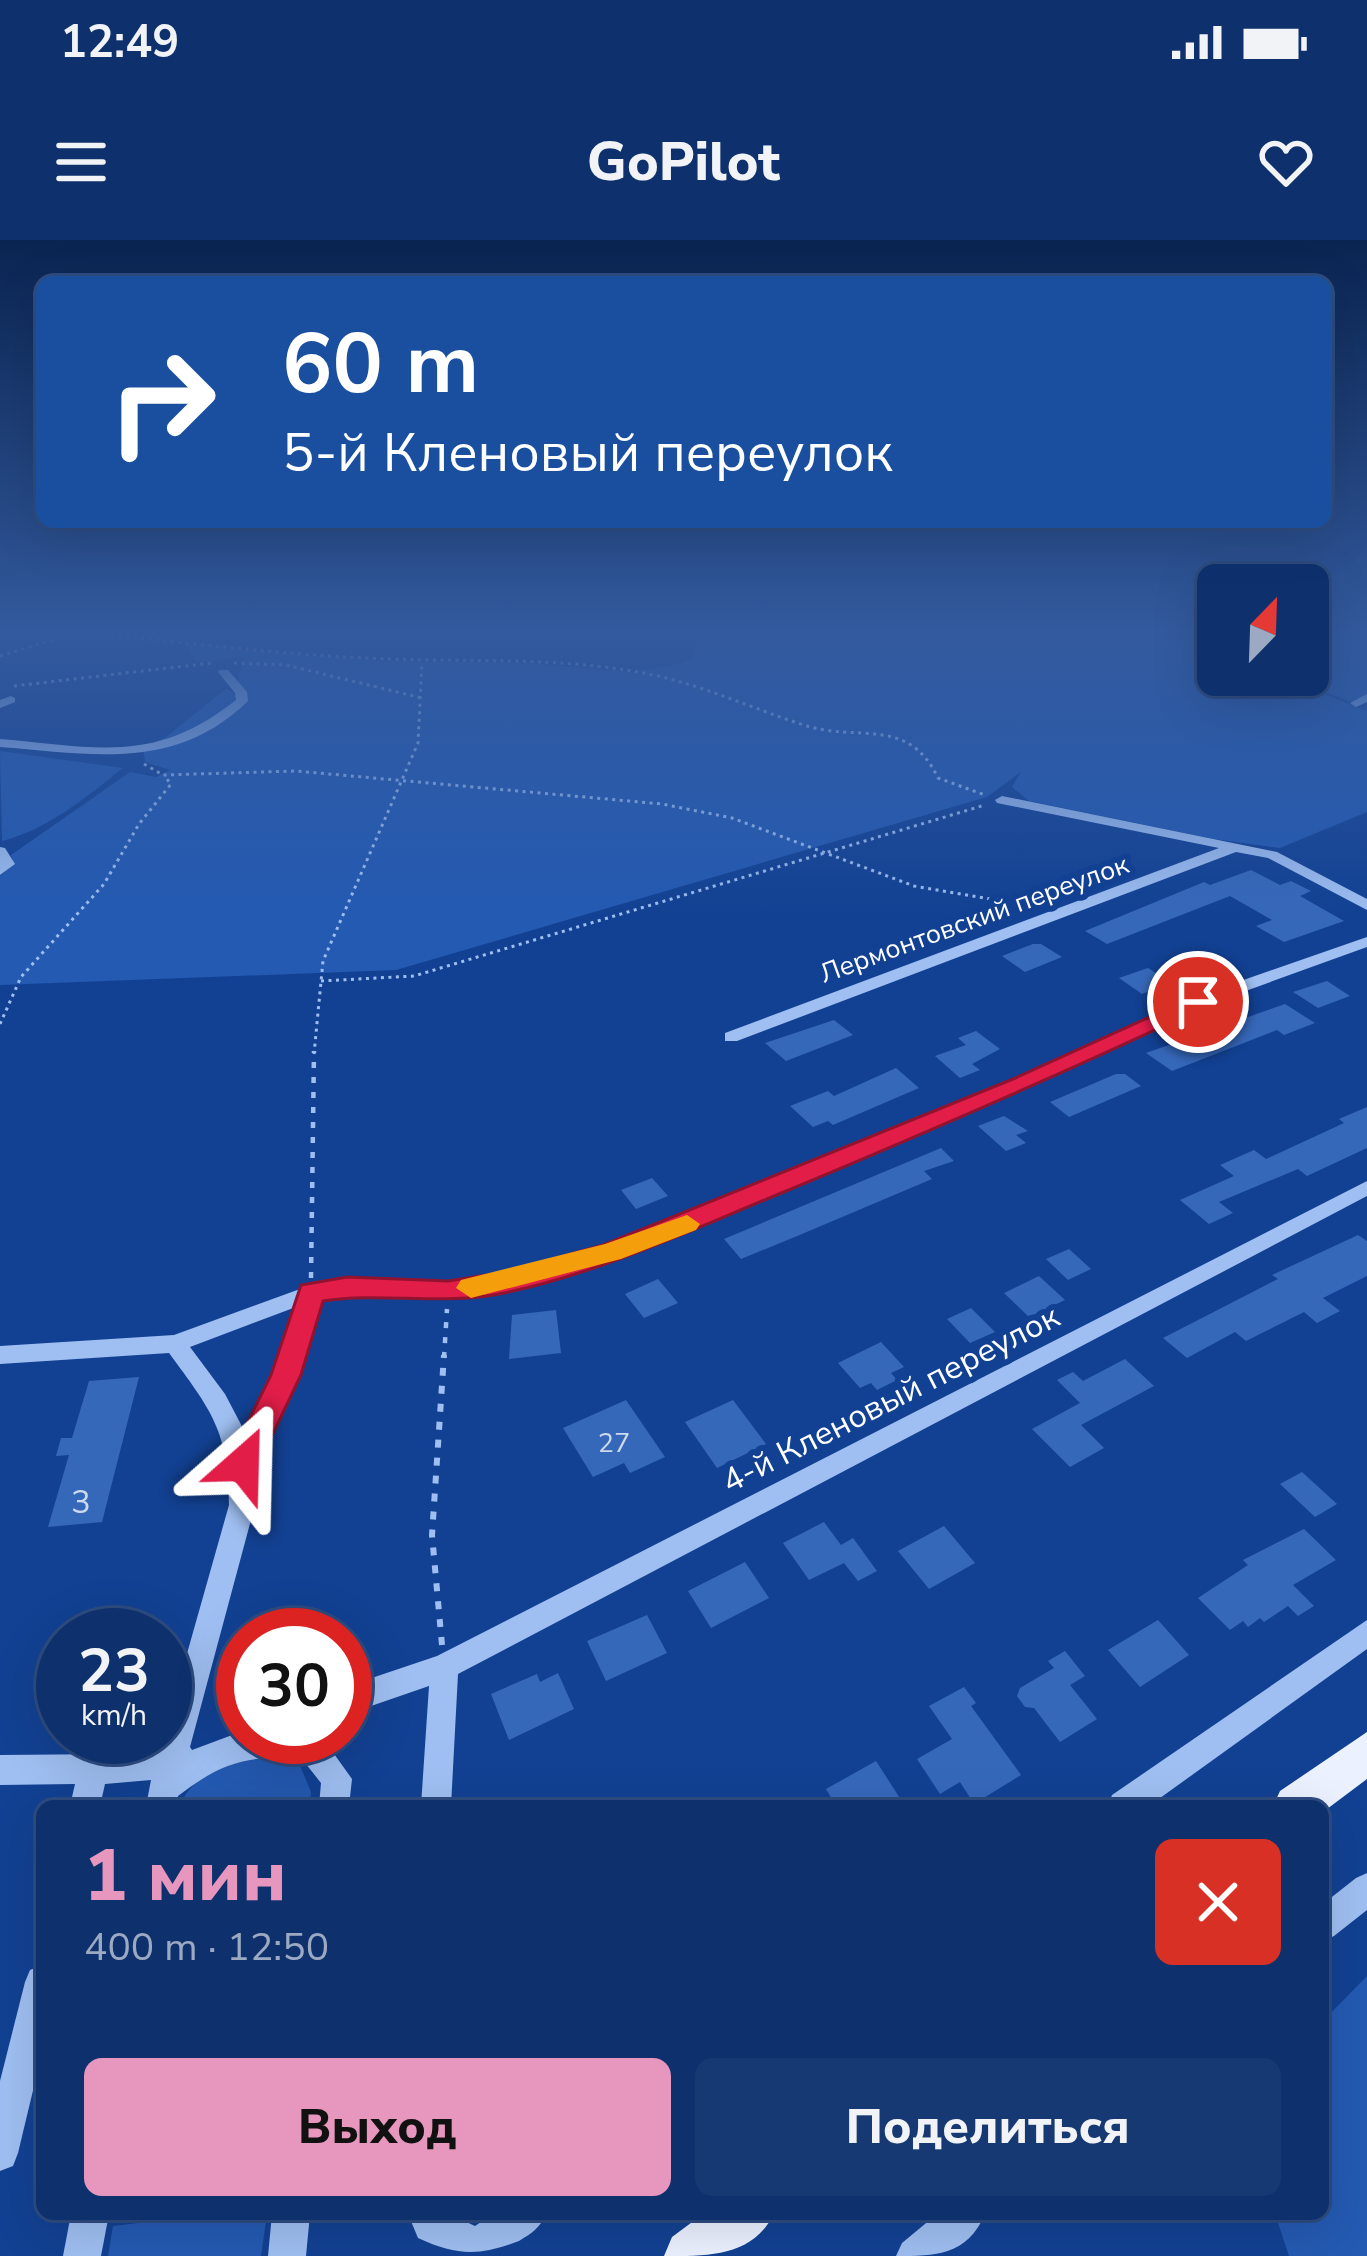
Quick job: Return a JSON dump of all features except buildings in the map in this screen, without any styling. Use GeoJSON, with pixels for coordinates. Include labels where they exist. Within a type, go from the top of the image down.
{"type":"FeatureCollection","features":[{"type":"Feature","properties":{"kind":"main road"},"geometry":{"type":"LineString","coordinates":[[1303,1800],[1367,1753]]}},
{"type":"Feature","properties":{"kind":"main road"},"geometry":{"type":"LineString","coordinates":[[691,2256],[739,2220]]}},
{"type":"Feature","properties":{"kind":"street"},"geometry":{"type":"LineString","coordinates":[[0,743],[129,755],[210,729]]}},
{"type":"Feature","properties":{"kind":"street"},"geometry":{"type":"LineString","coordinates":[[1002,800],[1272,855],[1367,905]]}},
{"type":"Feature","properties":{"kind":"street","name":"Лермонтовский переулок"},"geometry":{"type":"LineString","coordinates":[[731,1037],[1233,848]]}},
{"type":"Feature","properties":{"kind":"street"},"geometry":{"type":"LineString","coordinates":[[0,851],[8,864],[0,871]]}},
{"type":"Feature","properties":{"kind":"street"},"geometry":{"type":"LineString","coordinates":[[0,1354],[175,1344],[311,1293],[347,1287],[448,1291],[506,1282],[611,1252],[1022,1084],[1198,1002],[1367,942]]}},
{"type":"Feature","properties":{"kind":"street","name":"4-й Кленовый переулок"},"geometry":{"type":"LineString","coordinates":[[372,1692],[444,1667],[1367,1188]]}},
{"type":"Feature","properties":{"kind":"street"},"geometry":{"type":"LineString","coordinates":[[243,1464],[286,1375],[311,1293]]}},
{"type":"Feature","properties":{"kind":"street"},"geometry":{"type":"LineString","coordinates":[[164,1785],[242,1505],[243,1464],[236,1430],[175,1344]]}},
{"type":"Feature","properties":{"kind":"street"},"geometry":{"type":"LineString","coordinates":[[1131,1800],[1367,1633]]}},
{"type":"Feature","properties":{"kind":"street"},"geometry":{"type":"LineString","coordinates":[[436,1800],[444,1667]]}},
{"type":"Feature","properties":{"kind":"street"},"geometry":{"type":"LineString","coordinates":[[164,1785],[196,1762],[254,1739],[310,1745],[337,1779],[335,1800]]}},
{"type":"Feature","properties":{"kind":"street"},"geometry":{"type":"LineString","coordinates":[[0,1770],[37,1766],[164,1785],[216,1753]]}},
{"type":"Feature","properties":{"kind":"street"},"geometry":{"type":"LineString","coordinates":[[86,1800],[93,1772]]}},
{"type":"Feature","properties":{"kind":"street"},"geometry":{"type":"LineString","coordinates":[[1329,1920],[1367,1889]]}},
{"type":"Feature","properties":{"kind":"street"},"geometry":{"type":"LineString","coordinates":[[0,2153],[36,2006]]}},
{"type":"Feature","properties":{"kind":"street"},"geometry":{"type":"LineString","coordinates":[[82,2256],[89,2220]]}},
{"type":"Feature","properties":{"kind":"street"},"geometry":{"type":"LineString","coordinates":[[287,2256],[291,2220]]}},
{"type":"Feature","properties":{"kind":"street"},"geometry":{"type":"LineString","coordinates":[[429,2220],[478,2246],[517,2220]]}},
{"type":"Feature","properties":{"kind":"street"},"geometry":{"type":"LineString","coordinates":[[915,2256],[959,2220]]}},
{"type":"Feature","properties":{"kind":"path"},"geometry":{"type":"LineString","coordinates":[[311,1293],[310,1089],[323,962],[342,910],[404,781],[419,729]]}},
{"type":"Feature","properties":{"kind":"path"},"geometry":{"type":"LineString","coordinates":[[825,729],[900,738],[926,753],[938,778],[1002,800]]}},
{"type":"Feature","properties":{"kind":"path"},"geometry":{"type":"LineString","coordinates":[[0,1024],[21,977],[104,884],[171,784],[129,755]]}},
{"type":"Feature","properties":{"kind":"path"},"geometry":{"type":"LineString","coordinates":[[145,769],[163,775],[296,771],[662,804],[732,818],[914,886],[1053,914]]}},
{"type":"Feature","properties":{"kind":"path"},"geometry":{"type":"LineString","coordinates":[[322,981],[414,976],[1002,800]]}},
{"type":"Feature","properties":{"kind":"path"},"geometry":{"type":"LineString","coordinates":[[444,1667],[433,1535],[448,1291]]}},
{"type":"Feature","properties":{"kind":"shaded area"},"geometry":{"type":"Polygon","coordinates":[[[176,729],[1367,729],[1367,812],[1280,848],[1029,801],[1012,787],[1021,772],[987,797],[396,970],[0,985],[0,876],[14,864],[11,855],[130,772],[156,777],[170,770],[145,762],[143,748],[176,729]]]}},
{"type":"Feature","properties":{"kind":"shaded area"},"geometry":{"type":"Polygon","coordinates":[[[0,751],[123,768],[51,820],[2,841],[0,751]]]}},
{"type":"Feature","properties":{"kind":"shaded area"},"geometry":{"type":"Polygon","coordinates":[[[233,1764],[299,1764],[310,1800],[183,1800],[200,1780],[233,1764]]]}},
{"type":"Feature","properties":{"kind":"shaded area"},"geometry":{"type":"Polygon","coordinates":[[[1367,1976],[1367,2256],[1289,2256],[1277,2220],[1329,2220],[1329,2015],[1367,1976]]]}},
{"type":"Feature","properties":{"kind":"shaded area"},"geometry":{"type":"Polygon","coordinates":[[[164,2220],[266,2220],[261,2256],[108,2256],[113,2226],[164,2220]]]}},
{"type":"Feature","properties":{"kind":"slow traffic"},"geometry":{"type":"LineString","coordinates":[[471,1288],[611,1252],[687,1224]]}},
{"type":"Feature","properties":{"kind":"route"},"geometry":{"type":"LineString","coordinates":[[243,1464],[286,1375],[311,1293],[347,1287],[448,1291],[506,1282],[611,1252],[1022,1084],[1198,1002]]}}]}
